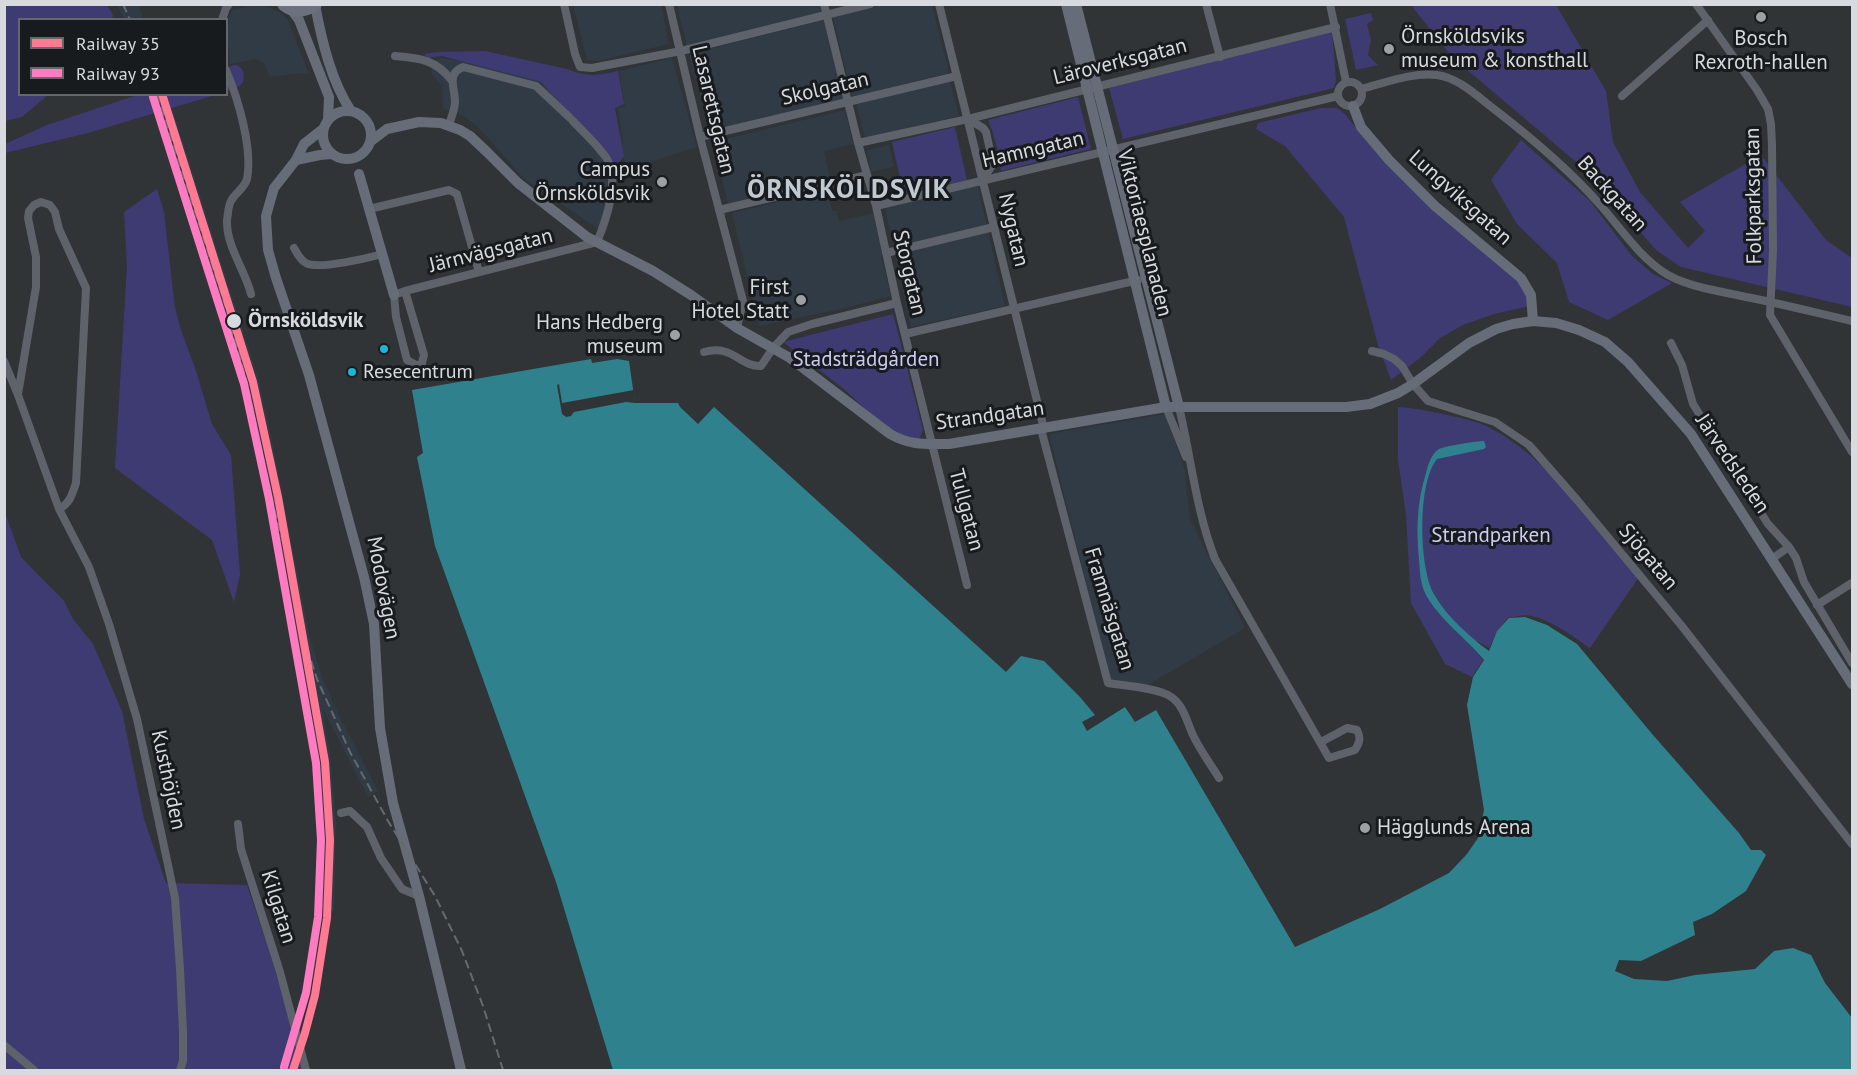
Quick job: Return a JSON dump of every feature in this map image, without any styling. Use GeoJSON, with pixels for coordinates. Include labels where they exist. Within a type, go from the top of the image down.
{"type":"FeatureCollection","features":[{"type":"Feature","properties":{"kind":"highway"},"geometry":{"type":"LineString","coordinates":[[287,7],[303,10],[315,5]]}},
{"type":"Feature","properties":{"kind":"main road","name":"Viktoriaesplanaden"},"geometry":{"type":"LineString","coordinates":[[1066,4],[1109,150],[1140,279],[1166,407]]}},
{"type":"Feature","properties":{"kind":"main road","name":"Viktoriaesplanaden"},"geometry":{"type":"LineString","coordinates":[[1076,4],[1091,87]]}},
{"type":"Feature","properties":{"kind":"main road"},"geometry":{"type":"LineString","coordinates":[[315,5],[318,23],[339,91],[351,111],[387,129]]}},
{"type":"Feature","properties":{"kind":"main road"},"geometry":{"type":"LineString","coordinates":[[287,7],[299,20],[329,97],[323,143],[331,154]]}},
{"type":"Feature","properties":{"kind":"main road","name":"Lungviksgatan"},"geometry":{"type":"LineString","coordinates":[[1353,106],[1361,127],[1389,160],[1435,206],[1521,278],[1531,295],[1533,321]]}},
{"type":"Feature","properties":{"kind":"main road"},"geometry":{"type":"LineString","coordinates":[[326,124],[339,112],[351,111]]}},
{"type":"Feature","properties":{"kind":"main road"},"geometry":{"type":"LineString","coordinates":[[296,160],[331,154],[345,160],[357,158],[368,149],[371,141],[369,126],[365,119]]}},
{"type":"Feature","properties":{"kind":"main road","name":"Strandgatan"},"geometry":{"type":"LineString","coordinates":[[371,141],[387,129],[419,122],[433,122],[449,126],[470,136],[518,183],[597,242],[653,271],[691,295],[736,328],[773,348],[811,373],[890,434],[902,441],[915,444],[930,439],[949,444],[1166,407],[1346,407],[1370,404],[1413,384],[1483,335],[1513,324],[1533,321]]}},
{"type":"Feature","properties":{"kind":"main road","name":"Modovägen"},"geometry":{"type":"LineString","coordinates":[[326,124],[304,144],[296,160],[274,188],[266,216],[268,250],[309,375],[364,578],[374,624],[377,693],[393,803],[419,896],[461,1071]]}},
{"type":"Feature","properties":{"kind":"main road"},"geometry":{"type":"LineString","coordinates":[[362,154],[363,161],[359,174],[394,294]]}},
{"type":"Feature","properties":{"kind":"main road"},"geometry":{"type":"LineString","coordinates":[[345,160],[347,166],[359,174]]}},
{"type":"Feature","properties":{"kind":"main road","name":"Viktoriaesplanaden"},"geometry":{"type":"LineString","coordinates":[[1140,279],[1179,406]]}},
{"type":"Feature","properties":{"kind":"main road","name":"Järvedsleden"},"geometry":{"type":"LineString","coordinates":[[1533,321],[1556,323],[1579,330],[1605,342],[1628,362],[1691,434],[1773,558],[1852,684]]}},
{"type":"Feature","properties":{"kind":"street"},"geometry":{"type":"LineString","coordinates":[[223,18],[229,4]]}},
{"type":"Feature","properties":{"kind":"street"},"geometry":{"type":"LineString","coordinates":[[564,4],[580,67],[604,66],[681,51],[870,4]]}},
{"type":"Feature","properties":{"kind":"street","name":"Lasarettsgatan"},"geometry":{"type":"LineString","coordinates":[[669,4],[700,137],[743,301],[736,328]]}},
{"type":"Feature","properties":{"kind":"street","name":"Storgatan"},"geometry":{"type":"LineString","coordinates":[[824,4],[876,206],[930,439]]}},
{"type":"Feature","properties":{"kind":"street","name":"Nygatan"},"geometry":{"type":"LineString","coordinates":[[939,4],[1043,429]]}},
{"type":"Feature","properties":{"kind":"street"},"geometry":{"type":"LineString","coordinates":[[1206,4],[1220,57]]}},
{"type":"Feature","properties":{"kind":"street"},"geometry":{"type":"LineString","coordinates":[[1330,4],[1346,82]]}},
{"type":"Feature","properties":{"kind":"street","name":"Folkparksgatan"},"geometry":{"type":"LineString","coordinates":[[1696,4],[1757,90],[1771,117],[1773,250],[1770,315],[1852,452]]}},
{"type":"Feature","properties":{"kind":"street"},"geometry":{"type":"LineString","coordinates":[[1622,96],[1708,20]]}},
{"type":"Feature","properties":{"kind":"street","name":"Läroverksgatan"},"geometry":{"type":"LineString","coordinates":[[858,143],[968,119],[1336,27]]}},
{"type":"Feature","properties":{"kind":"street"},"geometry":{"type":"LineString","coordinates":[[395,56],[421,59],[444,70],[452,81],[455,106],[449,126]]}},
{"type":"Feature","properties":{"kind":"street"},"geometry":{"type":"LineString","coordinates":[[452,81],[458,69],[468,67],[536,86],[570,118],[607,160],[613,178],[608,212],[597,242]]}},
{"type":"Feature","properties":{"kind":"street"},"geometry":{"type":"LineString","coordinates":[[228,75],[235,91],[248,158],[247,179],[230,202],[227,221],[229,236],[251,294]]}},
{"type":"Feature","properties":{"kind":"street","name":"Backgatan"},"geometry":{"type":"LineString","coordinates":[[1362,89],[1407,77],[1437,75],[1450,78],[1470,90],[1516,126],[1567,170],[1601,205],[1638,249],[1661,270],[1674,278],[1699,287],[1852,321]]}},
{"type":"Feature","properties":{"kind":"street","name":"Skolgatan"},"geometry":{"type":"LineString","coordinates":[[700,137],[957,76]]}},
{"type":"Feature","properties":{"kind":"street"},"geometry":{"type":"LineString","coordinates":[[1346,82],[1357,84],[1362,89],[1360,101],[1353,106],[1345,105],[1338,96],[1340,86],[1346,82]]}},
{"type":"Feature","properties":{"kind":"street","name":"Hamngatan"},"geometry":{"type":"LineString","coordinates":[[876,206],[1338,96]]}},
{"type":"Feature","properties":{"kind":"street"},"geometry":{"type":"LineString","coordinates":[[968,119],[984,128],[986,132],[993,164],[983,180]]}},
{"type":"Feature","properties":{"kind":"street"},"geometry":{"type":"LineString","coordinates":[[719,210],[867,175]]}},
{"type":"Feature","properties":{"kind":"street"},"geometry":{"type":"LineString","coordinates":[[369,209],[449,190],[454,191],[457,194],[479,272]]}},
{"type":"Feature","properties":{"kind":"street","name":"Kusthöjden"},"geometry":{"type":"LineString","coordinates":[[18,395],[36,287],[36,257],[28,218],[29,211],[41,202],[50,205],[55,212],[59,229],[86,288],[76,483],[70,500],[59,509]]}},
{"type":"Feature","properties":{"kind":"street"},"geometry":{"type":"LineString","coordinates":[[886,253],[994,227]]}},
{"type":"Feature","properties":{"kind":"street","name":"Järnvägsgatan"},"geometry":{"type":"LineString","coordinates":[[394,294],[597,242]]}},
{"type":"Feature","properties":{"kind":"street"},"geometry":{"type":"LineString","coordinates":[[294,248],[303,261],[309,265],[320,266],[383,254]]}},
{"type":"Feature","properties":{"kind":"street"},"geometry":{"type":"LineString","coordinates":[[905,334],[1140,279]]}},
{"type":"Feature","properties":{"kind":"street"},"geometry":{"type":"LineString","coordinates":[[394,294],[396,317],[407,360],[418,366],[422,363],[424,355],[405,291]]}},
{"type":"Feature","properties":{"kind":"street"},"geometry":{"type":"LineString","coordinates":[[704,352],[714,349],[723,350],[758,367],[764,364],[773,348],[788,332],[897,303]]}},
{"type":"Feature","properties":{"kind":"street"},"geometry":{"type":"LineString","coordinates":[[1671,343],[1682,365],[1693,404],[1768,524],[1796,558],[1804,582],[1852,663]]}},
{"type":"Feature","properties":{"kind":"street","name":"Sjögatan"},"geometry":{"type":"LineString","coordinates":[[1372,351],[1384,354],[1402,366],[1413,384],[1428,401],[1495,422],[1529,445],[1681,625],[1852,844]]}},
{"type":"Feature","properties":{"kind":"street","name":"Kusthöjden"},"geometry":{"type":"LineString","coordinates":[[4,361],[59,509],[89,567],[109,624],[137,719],[175,898],[183,1032],[183,1061],[180,1071]]}},
{"type":"Feature","properties":{"kind":"street","name":"Viktoriaesplanaden"},"geometry":{"type":"LineString","coordinates":[[1179,406],[1191,469],[1215,559],[1329,758],[1356,750],[1360,737],[1357,730],[1347,728],[1321,742]]}},
{"type":"Feature","properties":{"kind":"street","name":"Viktoriaesplanaden"},"geometry":{"type":"LineString","coordinates":[[1166,407],[1191,469]]}},
{"type":"Feature","properties":{"kind":"street","name":"Framnäsgatan"},"geometry":{"type":"LineString","coordinates":[[1043,429],[1108,683],[1160,692],[1175,700],[1219,778]]}},
{"type":"Feature","properties":{"kind":"street","name":"Tullgatan"},"geometry":{"type":"LineString","coordinates":[[930,439],[967,585]]}},
{"type":"Feature","properties":{"kind":"street"},"geometry":{"type":"LineString","coordinates":[[1773,558],[1789,547]]}},
{"type":"Feature","properties":{"kind":"street"},"geometry":{"type":"LineString","coordinates":[[1817,605],[1852,583]]}},
{"type":"Feature","properties":{"kind":"street"},"geometry":{"type":"LineString","coordinates":[[340,813],[350,811],[367,827],[381,858],[402,889],[419,896]]}},
{"type":"Feature","properties":{"kind":"street","name":"Kilgatan"},"geometry":{"type":"LineString","coordinates":[[238,824],[241,849],[280,972],[306,1071]]}},
{"type":"Feature","properties":{"kind":"street"},"geometry":{"type":"LineString","coordinates":[[4,1045],[34,1071]]}},
{"type":"Feature","properties":{"kind":"shaded area"},"geometry":{"type":"Polygon","coordinates":[[[117,5],[139,5],[143,18],[124,18],[117,5]]]}},
{"type":"Feature","properties":{"kind":"shaded area"},"geometry":{"type":"Polygon","coordinates":[[[573,5],[661,5],[669,44],[598,61],[587,60],[573,5]]]}},
{"type":"Feature","properties":{"kind":"shaded area"},"geometry":{"type":"Polygon","coordinates":[[[677,5],[820,5],[822,15],[687,47],[677,5]]]}},
{"type":"Feature","properties":{"kind":"shaded area"},"geometry":{"type":"Polygon","coordinates":[[[881,5],[932,5],[949,73],[852,97],[833,16],[881,5]]]}},
{"type":"Feature","properties":{"kind":"shaded area"},"geometry":{"type":"Polygon","coordinates":[[[251,6],[268,7],[283,14],[288,20],[309,74],[270,77],[264,63],[256,59],[230,64],[228,26],[233,10],[251,6]]]}},
{"type":"Feature","properties":{"kind":"shaded area"},"geometry":{"type":"Polygon","coordinates":[[[824,20],[844,100],[710,134],[689,54],[824,20]]]}},
{"type":"Feature","properties":{"kind":"shaded area"},"geometry":{"type":"Polygon","coordinates":[[[442,58],[488,67],[542,83],[590,131],[620,168],[606,234],[525,180],[477,126],[462,115],[443,109],[442,85],[432,75],[431,61],[442,58]]]}},
{"type":"Feature","properties":{"kind":"shaded area"},"geometry":{"type":"Polygon","coordinates":[[[672,58],[697,147],[626,170],[621,148],[623,143],[618,109],[625,106],[619,71],[672,58]]]}},
{"type":"Feature","properties":{"kind":"shaded area"},"geometry":{"type":"Polygon","coordinates":[[[950,82],[959,116],[865,138],[856,102],[950,82]]]}},
{"type":"Feature","properties":{"kind":"shaded area"},"geometry":{"type":"Polygon","coordinates":[[[151,96],[168,96],[259,381],[309,634],[322,677],[378,791],[368,797],[323,709],[331,761],[336,820],[334,911],[322,909],[325,847],[322,791],[310,703],[288,586],[242,385],[151,96]]]}},
{"type":"Feature","properties":{"kind":"shaded area"},"geometry":{"type":"Polygon","coordinates":[[[845,110],[853,144],[824,151],[830,179],[728,204],[713,142],[845,110]]]}},
{"type":"Feature","properties":{"kind":"shaded area"},"geometry":{"type":"Polygon","coordinates":[[[889,145],[894,167],[871,172],[867,150],[889,145]]]}},
{"type":"Feature","properties":{"kind":"shaded area"},"geometry":{"type":"Polygon","coordinates":[[[978,186],[1005,306],[911,327],[885,208],[978,186]]]}},
{"type":"Feature","properties":{"kind":"shaded area"},"geometry":{"type":"Polygon","coordinates":[[[827,190],[832,211],[836,211],[839,221],[873,213],[891,296],[759,326],[732,213],[827,190]]]}},
{"type":"Feature","properties":{"kind":"shaded area"},"geometry":{"type":"Polygon","coordinates":[[[1165,414],[1185,470],[1190,519],[1245,628],[1146,686],[1110,680],[1049,434],[1165,414]]]}},
{"type":"Feature","properties":{"kind":"green space"},"geometry":{"type":"Polygon","coordinates":[[[4,5],[107,5],[112,18],[18,18],[18,96],[47,96],[22,117],[5,121],[4,5]]]}},
{"type":"Feature","properties":{"kind":"green space"},"geometry":{"type":"Polygon","coordinates":[[[1411,5],[1556,5],[1606,91],[1613,142],[1640,192],[1688,248],[1705,231],[1680,202],[1761,155],[1826,240],[1852,258],[1852,307],[1681,267],[1656,250],[1588,172],[1452,57],[1411,5]]]}},
{"type":"Feature","properties":{"kind":"green space"},"geometry":{"type":"Polygon","coordinates":[[[1371,13],[1373,20],[1367,24],[1371,40],[1368,55],[1378,65],[1356,70],[1345,19],[1371,13]]]}},
{"type":"Feature","properties":{"kind":"green space"},"geometry":{"type":"Polygon","coordinates":[[[1332,32],[1336,80],[1334,88],[1123,139],[1109,88],[1332,32]]]}},
{"type":"Feature","properties":{"kind":"green space"},"geometry":{"type":"Polygon","coordinates":[[[485,51],[586,74],[598,75],[618,71],[624,104],[615,108],[624,156],[616,166],[541,82],[442,56],[426,58],[425,54],[485,51]]]}},
{"type":"Feature","properties":{"kind":"green space"},"geometry":{"type":"Polygon","coordinates":[[[236,65],[241,68],[244,76],[243,82],[237,88],[228,91],[228,67],[236,65]]]}},
{"type":"Feature","properties":{"kind":"green space"},"geometry":{"type":"Polygon","coordinates":[[[134,96],[212,96],[88,133],[5,153],[5,144],[47,125],[134,96]]]}},
{"type":"Feature","properties":{"kind":"green space"},"geometry":{"type":"Polygon","coordinates":[[[1078,97],[1091,149],[1001,171],[993,132],[988,120],[1078,97]]]}},
{"type":"Feature","properties":{"kind":"green space"},"geometry":{"type":"Polygon","coordinates":[[[1321,108],[1337,108],[1345,114],[1372,148],[1404,182],[1519,280],[1530,306],[1494,314],[1463,325],[1440,338],[1420,358],[1391,380],[1378,345],[1344,217],[1285,146],[1256,129],[1258,123],[1321,108]]]}},
{"type":"Feature","properties":{"kind":"green space"},"geometry":{"type":"Polygon","coordinates":[[[955,127],[967,180],[904,195],[892,142],[955,127]]]}},
{"type":"Feature","properties":{"kind":"green space"},"geometry":{"type":"Polygon","coordinates":[[[1521,140],[1590,201],[1632,256],[1653,274],[1672,283],[1608,320],[1569,302],[1557,263],[1517,224],[1491,180],[1521,140]]]}},
{"type":"Feature","properties":{"kind":"green space"},"geometry":{"type":"Polygon","coordinates":[[[157,189],[164,212],[175,308],[181,330],[212,424],[231,455],[240,575],[234,602],[212,540],[115,468],[127,266],[124,212],[157,189]]]}},
{"type":"Feature","properties":{"kind":"green space","name":"Stadsträdgården"},"geometry":{"type":"Polygon","coordinates":[[[893,314],[923,430],[919,439],[903,438],[879,422],[844,389],[783,342],[893,314]]]}},
{"type":"Feature","properties":{"kind":"green space","name":"Strandparken"},"geometry":{"type":"Polygon","coordinates":[[[1398,407],[1425,410],[1469,420],[1501,434],[1523,450],[1566,490],[1639,577],[1590,648],[1547,621],[1523,615],[1508,618],[1497,631],[1489,648],[1477,641],[1472,647],[1483,660],[1472,677],[1445,664],[1411,603],[1406,515],[1398,460],[1398,407]]]}},
{"type":"Feature","properties":{"kind":"green space"},"geometry":{"type":"Polygon","coordinates":[[[4,510],[21,557],[64,601],[73,619],[93,644],[122,711],[144,819],[166,883],[247,885],[306,1070],[5,1070],[4,510]]]}},
{"type":"Feature","properties":{"kind":"water"},"geometry":{"type":"Polygon","coordinates":[[[591,359],[592,363],[617,359],[629,361],[635,403],[678,403],[698,424],[714,407],[1006,672],[1021,656],[1044,661],[1095,715],[1082,722],[1087,731],[1125,707],[1135,722],[1156,710],[1295,947],[1380,909],[1449,873],[1478,838],[1484,810],[1467,705],[1473,677],[1484,660],[1438,613],[1426,595],[1420,573],[1418,526],[1423,484],[1434,454],[1442,448],[1484,441],[1486,447],[1484,449],[1437,459],[1426,487],[1422,526],[1425,565],[1429,582],[1439,602],[1459,626],[1489,651],[1497,631],[1509,618],[1525,617],[1547,625],[1577,644],[1739,833],[1751,850],[1761,850],[1766,855],[1746,891],[1712,914],[1693,922],[1695,935],[1641,961],[1619,960],[1615,971],[1634,979],[1667,981],[1695,975],[1755,969],[1774,951],[1793,948],[1811,955],[1825,983],[1852,1018],[1852,1070],[613,1070],[556,882],[435,546],[417,457],[423,453],[412,390],[591,359]]]}},
{"type":"Feature","properties":{"kind":"pier"},"geometry":{"type":"Polygon","coordinates":[[[559,384],[562,403],[634,390],[635,403],[626,402],[574,412],[571,416],[566,417],[562,414],[557,385],[559,384]]]}},
{"type":"Feature","properties":{"kind":"railway"},"geometry":{"type":"LineString","coordinates":[[123,4],[129,18]]}},
{"type":"Feature","properties":{"kind":"railway"},"geometry":{"type":"LineString","coordinates":[[158,96],[226,308],[247,383],[273,504],[294,585]]}},
{"type":"Feature","properties":{"kind":"railway"},"geometry":{"type":"LineString","coordinates":[[303,635],[317,679],[350,752],[388,821],[435,896],[462,951],[483,1006],[503,1070]]}},
{"type":"Feature","properties":{"kind":"rail line","name":"35"},"geometry":{"type":"LineString","coordinates":[[163,96],[253,382],[278,497],[325,762],[330,840],[327,918],[315,995],[293,1070]]}},
{"type":"Feature","properties":{"kind":"rail line","name":"93"},"geometry":{"type":"LineString","coordinates":[[153,97],[244,384],[269,499],[316,763],[321,840],[318,917],[306,993],[284,1067]]}},
{"type":"Feature","properties":{"kind":"place","name":"Bosch Rexroth-hallen"},"geometry":{"type":"Point","coordinates":[1761,17]}},
{"type":"Feature","properties":{"kind":"place","name":"Örnsköldsviks museum & konsthall"},"geometry":{"type":"Point","coordinates":[1389,49]}},
{"type":"Feature","properties":{"kind":"place","name":"Campus Örnsköldsvik"},"geometry":{"type":"Point","coordinates":[662,182]}},
{"type":"Feature","properties":{"kind":"place","name":"First Hotel Statt"},"geometry":{"type":"Point","coordinates":[801,300]}},
{"type":"Feature","properties":{"kind":"place","name":"Örnsköldsvik"},"geometry":{"type":"Point","coordinates":[234,321]}},
{"type":"Feature","properties":{"kind":"place","name":"Hans Hedberg museum"},"geometry":{"type":"Point","coordinates":[675,335]}},
{"type":"Feature","properties":{"kind":"place","name":"Resecentrum"},"geometry":{"type":"Point","coordinates":[352,372]}},
{"type":"Feature","properties":{"kind":"place","name":"Hägglunds Arena"},"geometry":{"type":"Point","coordinates":[1365,828]}},
{"type":"Feature","properties":{"kind":"district","name":"ÖRNSKÖLDSVIK"},"geometry":{"type":"Point","coordinates":[849,190]}}]}
